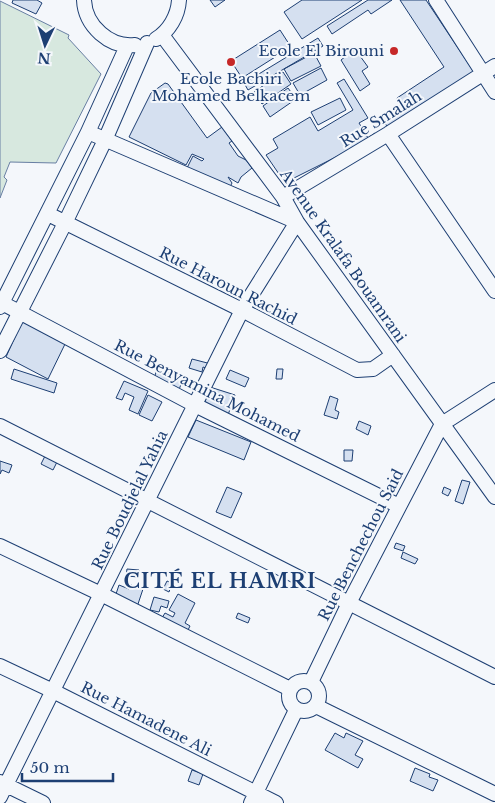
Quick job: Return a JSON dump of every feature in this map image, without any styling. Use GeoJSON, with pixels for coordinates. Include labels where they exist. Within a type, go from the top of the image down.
{"type":"FeatureCollection","features":[{"type":"Feature","properties":{"kind":"street"},"geometry":{"type":"LineString","coordinates":[[84,0],[84,8],[95,28],[106,38],[127,46],[147,43],[162,35],[174,20],[179,0]]}},
{"type":"Feature","properties":{"kind":"street"},"geometry":{"type":"LineString","coordinates":[[436,0],[495,92]]}},
{"type":"Feature","properties":{"kind":"street","name":"Avenue Kralafa Bouamrani"},"geometry":{"type":"LineString","coordinates":[[162,35],[283,197],[297,222],[495,497]]}},
{"type":"Feature","properties":{"kind":"street"},"geometry":{"type":"LineString","coordinates":[[0,351],[105,140],[147,43]]}},
{"type":"Feature","properties":{"kind":"street"},"geometry":{"type":"LineString","coordinates":[[1,305],[88,132],[127,46]]}},
{"type":"Feature","properties":{"kind":"street","name":"Rue Smalah"},"geometry":{"type":"LineString","coordinates":[[283,197],[388,134],[495,66]]}},
{"type":"Feature","properties":{"kind":"street"},"geometry":{"type":"LineString","coordinates":[[88,132],[297,222]]}},
{"type":"Feature","properties":{"kind":"street"},"geometry":{"type":"LineString","coordinates":[[388,134],[495,291]]}},
{"type":"Feature","properties":{"kind":"street","name":"Rue Haroun Rachid"},"geometry":{"type":"LineString","coordinates":[[48,214],[358,370],[373,369],[393,355]]}},
{"type":"Feature","properties":{"kind":"street","name":"Rue Boudjelal Yahia"},"geometry":{"type":"LineString","coordinates":[[2,788],[53,691],[242,310],[297,222]]}},
{"type":"Feature","properties":{"kind":"street","name":"Rue Benyamina Mohamed"},"geometry":{"type":"LineString","coordinates":[[1,305],[20,312],[195,405],[399,506]]}},
{"type":"Feature","properties":{"kind":"street"},"geometry":{"type":"LineString","coordinates":[[442,424],[495,390]]}},
{"type":"Feature","properties":{"kind":"street","name":"Rue Benchechou Said"},"geometry":{"type":"LineString","coordinates":[[311,682],[348,603],[442,424]]}},
{"type":"Feature","properties":{"kind":"street"},"geometry":{"type":"LineString","coordinates":[[0,426],[495,676]]}},
{"type":"Feature","properties":{"kind":"street"},"geometry":{"type":"LineString","coordinates":[[0,546],[101,594],[290,689]]}},
{"type":"Feature","properties":{"kind":"street","name":"Rue Hamadene Ali"},"geometry":{"type":"LineString","coordinates":[[0,666],[53,691],[253,798],[276,803]]}},
{"type":"Feature","properties":{"kind":"street"},"geometry":{"type":"LineString","coordinates":[[300,681],[311,682],[319,692],[316,706],[305,712],[296,710],[290,703],[288,695],[290,689],[295,683],[300,681]]}},
{"type":"Feature","properties":{"kind":"street"},"geometry":{"type":"LineString","coordinates":[[316,706],[495,794]]}},
{"type":"Feature","properties":{"kind":"street"},"geometry":{"type":"LineString","coordinates":[[253,798],[296,710]]}},
{"type":"Feature","properties":{"kind":"street"},"geometry":{"type":"LineString","coordinates":[[2,788],[43,803]]}},
{"type":"Feature","properties":{"kind":"shaded area"},"geometry":{"type":"Polygon","coordinates":[[[0,1],[69,35],[68,38],[101,74],[56,163],[10,162],[4,177],[7,180],[0,198],[0,1]]]}},
{"type":"Feature","properties":{"kind":"building"},"geometry":{"type":"Polygon","coordinates":[[[13,0],[37,0],[42,3],[36,14],[12,3],[13,0]]]}},
{"type":"Feature","properties":{"kind":"building"},"geometry":{"type":"Polygon","coordinates":[[[210,0],[225,0],[215,7],[210,0]]]}},
{"type":"Feature","properties":{"kind":"building"},"geometry":{"type":"Polygon","coordinates":[[[302,0],[362,0],[302,39],[284,12],[302,0]]]}},
{"type":"Feature","properties":{"kind":"building"},"geometry":{"type":"Polygon","coordinates":[[[368,0],[392,0],[371,14],[368,10],[332,34],[327,26],[368,0]]]}},
{"type":"Feature","properties":{"kind":"building"},"geometry":{"type":"Polygon","coordinates":[[[400,0],[426,0],[474,72],[388,128],[381,117],[401,105],[397,98],[444,67],[400,0]]]}},
{"type":"Feature","properties":{"kind":"building"},"geometry":{"type":"Polygon","coordinates":[[[280,30],[291,47],[242,78],[231,61],[280,30]]]}},
{"type":"Feature","properties":{"kind":"building"},"geometry":{"type":"Polygon","coordinates":[[[318,38],[323,46],[248,90],[244,83],[318,38]]]}},
{"type":"Feature","properties":{"kind":"building"},"geometry":{"type":"Polygon","coordinates":[[[355,49],[368,67],[362,71],[370,84],[360,91],[341,60],[355,49]]]}},
{"type":"Feature","properties":{"kind":"building"},"geometry":{"type":"Polygon","coordinates":[[[314,53],[321,66],[291,81],[284,69],[314,53]]]}},
{"type":"Feature","properties":{"kind":"building"},"geometry":{"type":"Polygon","coordinates":[[[321,68],[327,80],[300,95],[293,83],[321,68]]]}},
{"type":"Feature","properties":{"kind":"building"},"geometry":{"type":"Polygon","coordinates":[[[283,72],[291,84],[262,104],[254,92],[283,72]]]}},
{"type":"Feature","properties":{"kind":"building"},"geometry":{"type":"Polygon","coordinates":[[[344,79],[368,118],[359,123],[368,138],[375,133],[380,142],[368,141],[294,178],[281,177],[266,155],[278,148],[273,139],[310,117],[318,131],[353,110],[337,83],[344,79]]]}},
{"type":"Feature","properties":{"kind":"building"},"geometry":{"type":"Polygon","coordinates":[[[165,83],[168,84],[207,138],[222,127],[232,141],[229,143],[238,156],[246,160],[252,168],[241,177],[238,183],[228,177],[232,183],[229,189],[187,168],[193,156],[202,161],[204,159],[192,154],[186,165],[129,137],[151,93],[165,83]]]}},
{"type":"Feature","properties":{"kind":"building"},"geometry":{"type":"Polygon","coordinates":[[[288,88],[296,99],[270,117],[263,106],[288,88]]]}},
{"type":"Feature","properties":{"kind":"building"},"geometry":{"type":"Polygon","coordinates":[[[340,98],[346,110],[318,125],[311,112],[340,98]]]}},
{"type":"Feature","properties":{"kind":"building"},"geometry":{"type":"Polygon","coordinates":[[[23,319],[66,342],[48,379],[6,357],[23,319]]]}},
{"type":"Feature","properties":{"kind":"building"},"geometry":{"type":"Polygon","coordinates":[[[192,359],[215,365],[214,371],[203,367],[202,372],[189,368],[192,359]]]}},
{"type":"Feature","properties":{"kind":"building"},"geometry":{"type":"Polygon","coordinates":[[[14,369],[57,383],[54,393],[11,379],[14,369]]]}},
{"type":"Feature","properties":{"kind":"building"},"geometry":{"type":"Polygon","coordinates":[[[157,369],[183,378],[179,390],[153,382],[157,369]]]}},
{"type":"Feature","properties":{"kind":"building"},"geometry":{"type":"Polygon","coordinates":[[[277,369],[283,369],[282,379],[276,379],[277,369]]]}},
{"type":"Feature","properties":{"kind":"building"},"geometry":{"type":"Polygon","coordinates":[[[230,370],[249,378],[245,387],[226,379],[230,370]]]}},
{"type":"Feature","properties":{"kind":"building"},"geometry":{"type":"Polygon","coordinates":[[[124,381],[148,391],[138,414],[129,410],[134,397],[125,393],[122,400],[116,398],[124,381]]]}},
{"type":"Feature","properties":{"kind":"building"},"geometry":{"type":"Polygon","coordinates":[[[210,387],[235,395],[228,415],[203,407],[210,387]]]}},
{"type":"Feature","properties":{"kind":"building"},"geometry":{"type":"Polygon","coordinates":[[[148,395],[162,402],[152,421],[139,415],[148,395]]]}},
{"type":"Feature","properties":{"kind":"building"},"geometry":{"type":"Polygon","coordinates":[[[330,396],[338,399],[335,410],[339,412],[337,419],[324,415],[330,396]]]}},
{"type":"Feature","properties":{"kind":"building"},"geometry":{"type":"Polygon","coordinates":[[[196,420],[251,442],[244,460],[188,437],[196,420]]]}},
{"type":"Feature","properties":{"kind":"building"},"geometry":{"type":"Polygon","coordinates":[[[359,421],[371,426],[368,435],[356,429],[359,421]]]}},
{"type":"Feature","properties":{"kind":"building"},"geometry":{"type":"Polygon","coordinates":[[[344,450],[353,450],[352,461],[344,461],[344,450]]]}},
{"type":"Feature","properties":{"kind":"building"},"geometry":{"type":"Polygon","coordinates":[[[45,456],[57,462],[53,470],[41,464],[45,456]]]}},
{"type":"Feature","properties":{"kind":"building"},"geometry":{"type":"Polygon","coordinates":[[[0,461],[12,465],[9,473],[2,470],[0,474],[0,461]]]}},
{"type":"Feature","properties":{"kind":"building"},"geometry":{"type":"Polygon","coordinates":[[[462,480],[470,482],[463,504],[455,501],[462,480]]]}},
{"type":"Feature","properties":{"kind":"building"},"geometry":{"type":"Polygon","coordinates":[[[227,487],[242,493],[231,518],[216,512],[227,487]]]}},
{"type":"Feature","properties":{"kind":"building"},"geometry":{"type":"Polygon","coordinates":[[[444,487],[451,490],[448,496],[442,493],[444,487]]]}},
{"type":"Feature","properties":{"kind":"building"},"geometry":{"type":"Polygon","coordinates":[[[396,543],[405,546],[403,551],[394,548],[396,543]]]}},
{"type":"Feature","properties":{"kind":"building"},"geometry":{"type":"Polygon","coordinates":[[[403,552],[418,559],[415,564],[401,558],[403,552]]]}},
{"type":"Feature","properties":{"kind":"building"},"geometry":{"type":"Polygon","coordinates":[[[127,569],[139,570],[139,577],[126,576],[127,569]]]}},
{"type":"Feature","properties":{"kind":"building"},"geometry":{"type":"Polygon","coordinates":[[[167,581],[172,583],[169,592],[163,589],[167,581]]]}},
{"type":"Feature","properties":{"kind":"building"},"geometry":{"type":"Polygon","coordinates":[[[119,585],[129,589],[131,585],[143,589],[137,607],[114,600],[119,585]]]}},
{"type":"Feature","properties":{"kind":"building"},"geometry":{"type":"Polygon","coordinates":[[[178,594],[195,603],[185,623],[190,626],[187,632],[162,618],[165,613],[173,617],[175,613],[169,610],[178,594]]]}},
{"type":"Feature","properties":{"kind":"building"},"geometry":{"type":"Polygon","coordinates":[[[154,597],[169,601],[167,608],[161,606],[159,612],[150,610],[154,597]]]}},
{"type":"Feature","properties":{"kind":"building"},"geometry":{"type":"Polygon","coordinates":[[[238,613],[250,618],[248,623],[236,618],[238,613]]]}},
{"type":"Feature","properties":{"kind":"building"},"geometry":{"type":"Polygon","coordinates":[[[335,733],[344,738],[346,733],[363,741],[355,755],[363,759],[358,768],[325,750],[335,733]]]}},
{"type":"Feature","properties":{"kind":"building"},"geometry":{"type":"Polygon","coordinates":[[[415,768],[430,774],[429,777],[438,780],[433,791],[410,781],[415,768]]]}},
{"type":"Feature","properties":{"kind":"building"},"geometry":{"type":"Polygon","coordinates":[[[192,770],[203,774],[199,785],[188,781],[192,770]]]}},
{"type":"Feature","properties":{"kind":"place","name":"Ecole El Birouni"},"geometry":{"type":"Point","coordinates":[394,51]}},
{"type":"Feature","properties":{"kind":"place","name":"Ecole Bachiri Mohamed Belkacem"},"geometry":{"type":"Point","coordinates":[231,62]}},
{"type":"Feature","properties":{"kind":"district","name":"CITÉ EL HAMRI"},"geometry":{"type":"Point","coordinates":[220,581]}}]}
